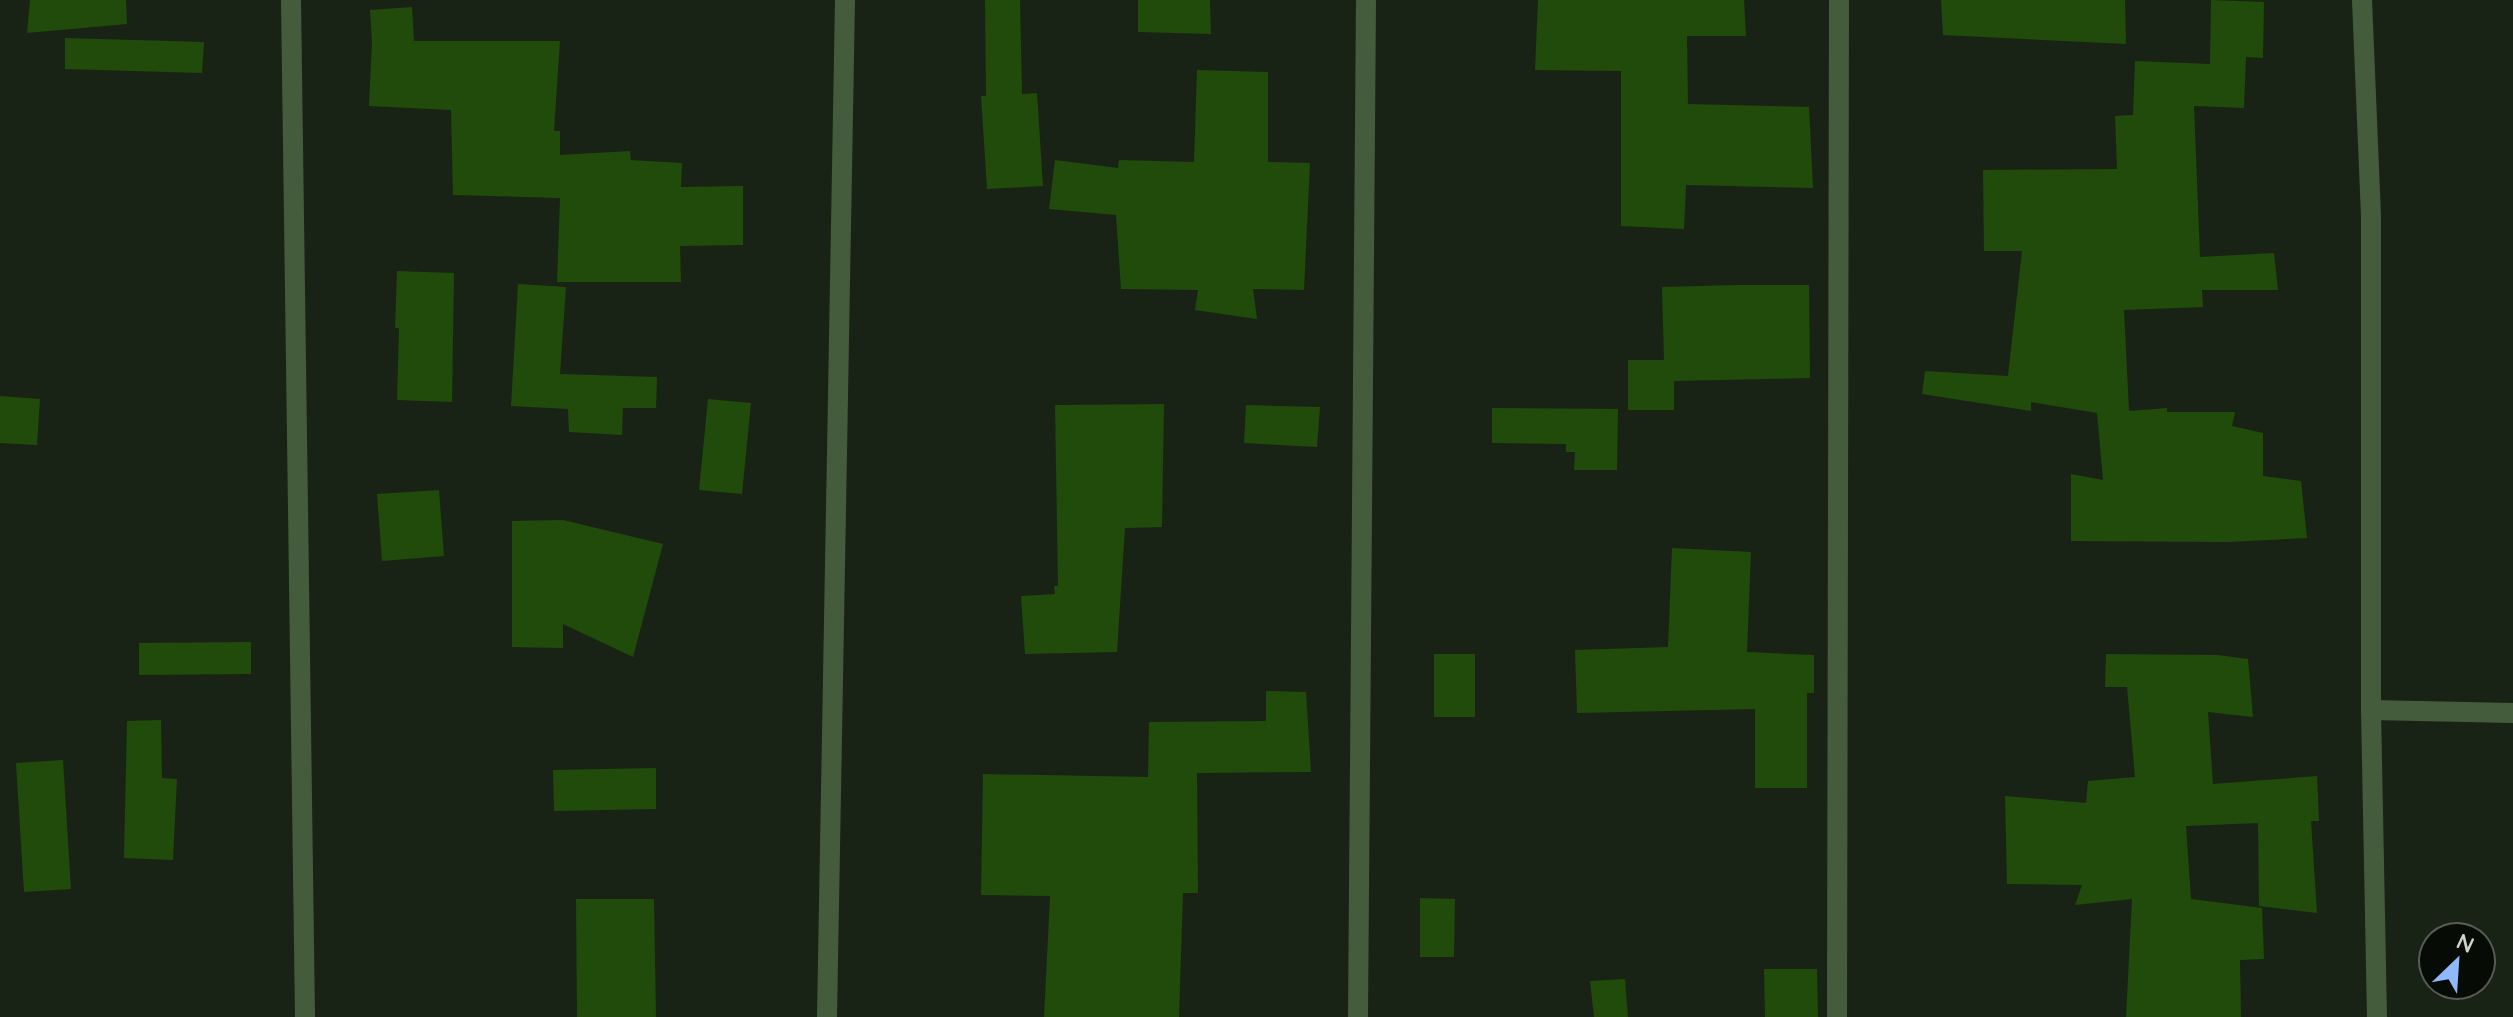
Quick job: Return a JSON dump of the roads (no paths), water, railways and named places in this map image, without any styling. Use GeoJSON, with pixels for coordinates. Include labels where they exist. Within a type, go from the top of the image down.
{"type":"FeatureCollection","features":[{"type":"Feature","properties":{"kind":"street"},"geometry":{"type":"LineString","coordinates":[[291,0],[305,1017]]}},
{"type":"Feature","properties":{"kind":"street"},"geometry":{"type":"LineString","coordinates":[[827,1017],[845,0]]}},
{"type":"Feature","properties":{"kind":"street"},"geometry":{"type":"LineString","coordinates":[[1358,1017],[1366,0]]}},
{"type":"Feature","properties":{"kind":"street"},"geometry":{"type":"LineString","coordinates":[[1837,1017],[1839,0]]}},
{"type":"Feature","properties":{"kind":"street"},"geometry":{"type":"LineString","coordinates":[[2362,0],[2371,216],[2371,710],[2377,1017]]}},
{"type":"Feature","properties":{"kind":"street"},"geometry":{"type":"LineString","coordinates":[[2371,710],[2513,713]]}}]}
